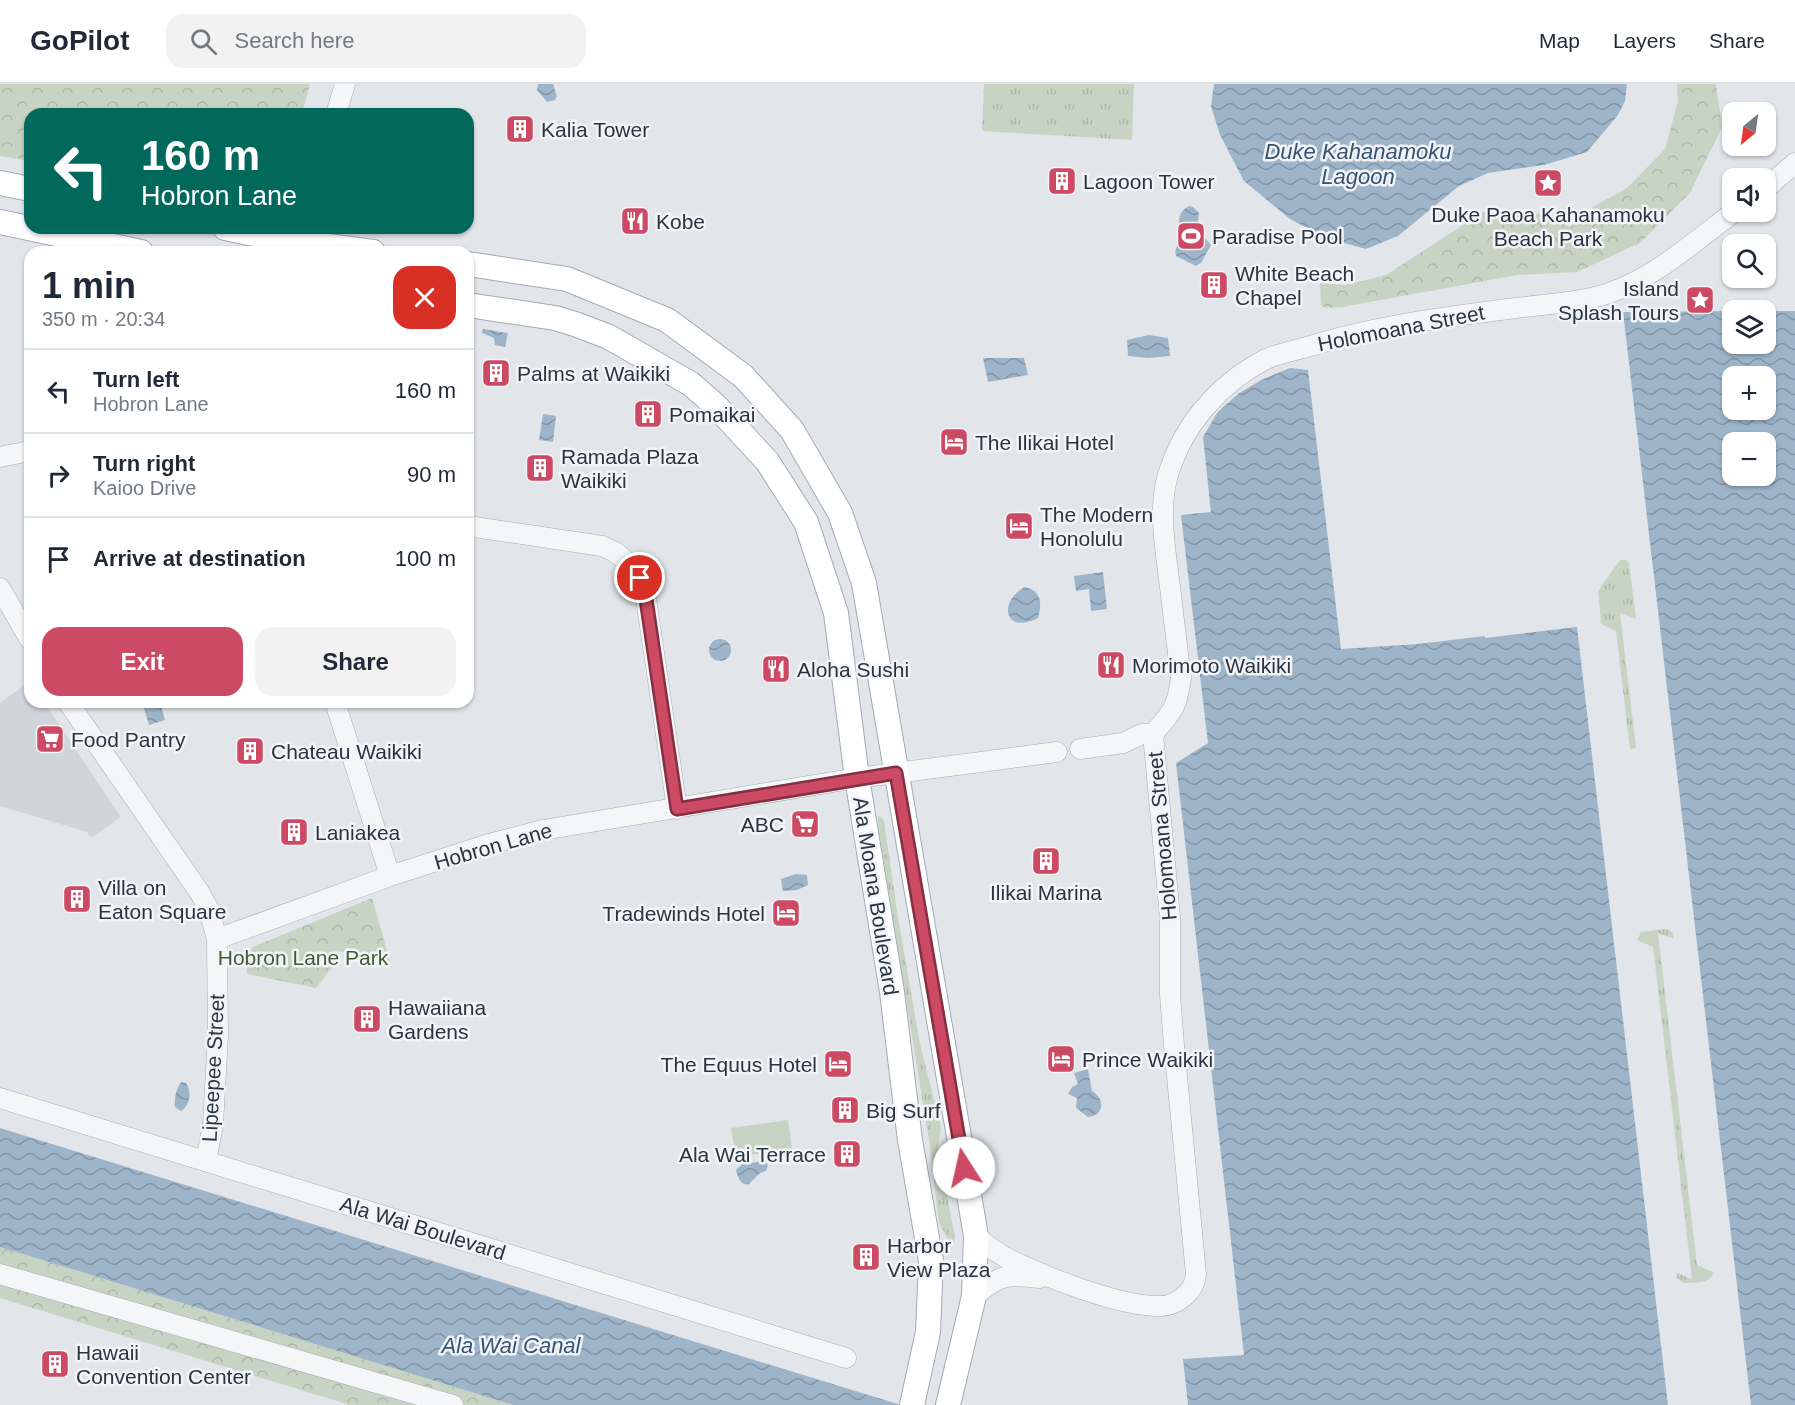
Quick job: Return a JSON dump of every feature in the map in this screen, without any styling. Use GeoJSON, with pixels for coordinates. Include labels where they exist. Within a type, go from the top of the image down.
{"type":"FeatureCollection","features":[{"type":"Feature","properties":{"kind":"main road"},"geometry":{"type":"LineString","coordinates":[[0,183],[24,188]]}},
{"type":"Feature","properties":{"kind":"main road"},"geometry":{"type":"LineString","coordinates":[[0,222],[24,227]]}},
{"type":"Feature","properties":{"kind":"main road"},"geometry":{"type":"LineString","coordinates":[[56,234],[113,246]]}},
{"type":"Feature","properties":{"kind":"main road"},"geometry":{"type":"LineString","coordinates":[[252,234],[326,246]]}},
{"type":"Feature","properties":{"kind":"main road"},"geometry":{"type":"LineString","coordinates":[[346,234],[369,246]]}},
{"type":"Feature","properties":{"kind":"main road","name":"Ala Moana Boulevard"},"geometry":{"type":"LineString","coordinates":[[474,265],[567,279],[667,320],[743,376],[792,430],[840,513],[864,583],[976,1236],[974,1296],[948,1405]]}},
{"type":"Feature","properties":{"kind":"main road","name":"Ala Moana Boulevard"},"geometry":{"type":"LineString","coordinates":[[474,306],[555,318],[609,337],[691,384],[716,406],[767,461],[806,522],[836,613],[857,778],[892,992],[910,1140],[931,1261],[928,1332],[912,1405]]}},
{"type":"Feature","properties":{"kind":"street"},"geometry":{"type":"LineString","coordinates":[[338,108],[345,84]]}},
{"type":"Feature","properties":{"kind":"street"},"geometry":{"type":"LineString","coordinates":[[1776,179],[1795,163]]}},
{"type":"Feature","properties":{"kind":"street","name":"Holomoana Street"},"geometry":{"type":"LineString","coordinates":[[976,1236],[1005,1257],[1060,1281],[1130,1304],[1160,1307],[1182,1298],[1192,1288],[1195,1280],[1170,995],[1170,917],[1153,734],[1173,712],[1181,678],[1164,540],[1163,510],[1167,477],[1180,444],[1197,416],[1214,396],[1265,359],[1355,333],[1479,312],[1590,298],[1610,292],[1637,281],[1722,221]]}},
{"type":"Feature","properties":{"kind":"street"},"geometry":{"type":"LineString","coordinates":[[0,457],[24,452]]}},
{"type":"Feature","properties":{"kind":"street"},"geometry":{"type":"LineString","coordinates":[[474,527],[594,544],[615,552],[636,572],[645,592],[677,809]]}},
{"type":"Feature","properties":{"kind":"street"},"geometry":{"type":"LineString","coordinates":[[0,588],[24,630]]}},
{"type":"Feature","properties":{"kind":"street"},"geometry":{"type":"LineString","coordinates":[[72,708],[200,893],[218,939]]}},
{"type":"Feature","properties":{"kind":"street"},"geometry":{"type":"LineString","coordinates":[[337,708],[390,876]]}},
{"type":"Feature","properties":{"kind":"street"},"geometry":{"type":"LineString","coordinates":[[1080,749],[1123,743],[1142,734],[1153,734]]}},
{"type":"Feature","properties":{"kind":"street","name":"Hobron Lane"},"geometry":{"type":"LineString","coordinates":[[218,939],[390,876],[489,844],[543,830],[857,778],[1057,752]]}},
{"type":"Feature","properties":{"kind":"street","name":"Lipeepee Street"},"geometry":{"type":"LineString","coordinates":[[207,1161],[213,1124],[218,939]]}},
{"type":"Feature","properties":{"kind":"street","name":"Ala Wai Boulevard"},"geometry":{"type":"LineString","coordinates":[[0,1098],[846,1358]]}},
{"type":"Feature","properties":{"kind":"street"},"geometry":{"type":"LineString","coordinates":[[0,1274],[453,1405]]}},
{"type":"Feature","properties":{"kind":"street","name":"Holomoana Street"},"geometry":{"type":"LineString","coordinates":[[974,1296],[994,1281],[1012,1275],[1060,1281]]}},
{"type":"Feature","properties":{"kind":"shaded area"},"geometry":{"type":"Polygon","coordinates":[[[24,685],[24,708],[48,708],[121,817],[91,838],[87,832],[0,806],[0,703],[24,685]]]}},
{"type":"Feature","properties":{"kind":"green space"},"geometry":{"type":"Polygon","coordinates":[[[0,84],[310,84],[304,108],[24,108],[24,160],[0,156],[0,84]]]}},
{"type":"Feature","properties":{"kind":"green space"},"geometry":{"type":"Polygon","coordinates":[[[984,84],[1134,84],[1132,140],[982,131],[984,84]]]}},
{"type":"Feature","properties":{"kind":"green space"},"geometry":{"type":"Polygon","coordinates":[[[1677,84],[1716,84],[1722,127],[1690,193],[1640,243],[1577,272],[1518,275],[1342,307],[1326,308],[1321,305],[1320,283],[1345,285],[1386,275],[1483,212],[1541,214],[1570,227],[1591,208],[1627,188],[1665,149],[1678,101],[1677,84]]]}},
{"type":"Feature","properties":{"kind":"green space"},"geometry":{"type":"Polygon","coordinates":[[[1620,560],[1626,560],[1629,563],[1636,619],[1620,613],[1636,748],[1630,749],[1616,631],[1601,624],[1598,591],[1620,560]]]}},
{"type":"Feature","properties":{"kind":"green space"},"geometry":{"type":"Polygon","coordinates":[[[880,816],[884,821],[920,1044],[941,1127],[938,1147],[955,1237],[953,1246],[939,1224],[930,1147],[878,826],[880,816]]]}},
{"type":"Feature","properties":{"kind":"green space","name":"Hobron Lane Park"},"geometry":{"type":"Polygon","coordinates":[[[372,898],[390,961],[337,951],[333,966],[316,988],[247,974],[247,954],[253,947],[372,898]]]}},
{"type":"Feature","properties":{"kind":"green space"},"geometry":{"type":"Polygon","coordinates":[[[1666,929],[1672,932],[1674,939],[1658,933],[1697,1265],[1713,1272],[1709,1279],[1697,1283],[1684,1283],[1677,1278],[1677,1273],[1692,1279],[1653,947],[1637,940],[1641,932],[1666,929]]]}},
{"type":"Feature","properties":{"kind":"green space"},"geometry":{"type":"Polygon","coordinates":[[[788,1120],[792,1149],[736,1157],[731,1128],[788,1120]]]}},
{"type":"Feature","properties":{"kind":"green space"},"geometry":{"type":"Polygon","coordinates":[[[0,1247],[513,1405],[350,1405],[0,1298],[0,1247]]]}},
{"type":"Feature","properties":{"kind":"water"},"geometry":{"type":"Polygon","coordinates":[[[538,84],[553,84],[557,96],[555,100],[547,102],[537,90],[538,84]]]}},
{"type":"Feature","properties":{"kind":"water","name":"Duke Kahanamoku Lagoon"},"geometry":{"type":"Polygon","coordinates":[[[1214,84],[1627,84],[1625,101],[1618,115],[1587,152],[1544,165],[1488,173],[1459,186],[1398,236],[1366,249],[1326,238],[1290,219],[1244,181],[1220,135],[1211,106],[1214,84]]]}},
{"type":"Feature","properties":{"kind":"water","name":"Paradise Pool"},"geometry":{"type":"Polygon","coordinates":[[[1189,206],[1199,213],[1197,229],[1211,245],[1201,263],[1196,266],[1175,254],[1180,237],[1181,213],[1189,206]]]}},
{"type":"Feature","properties":{"kind":"water"},"geometry":{"type":"Polygon","coordinates":[[[1722,311],[1722,354],[1776,354],[1776,311],[1795,311],[1795,1405],[1751,1405],[1623,312],[1722,311]]]}},
{"type":"Feature","properties":{"kind":"water"},"geometry":{"type":"Polygon","coordinates":[[[483,329],[508,333],[505,347],[495,345],[494,338],[482,333],[483,329]]]}},
{"type":"Feature","properties":{"kind":"water"},"geometry":{"type":"Polygon","coordinates":[[[1149,335],[1168,338],[1170,356],[1149,358],[1128,356],[1127,340],[1149,335]]]}},
{"type":"Feature","properties":{"kind":"water"},"geometry":{"type":"Polygon","coordinates":[[[983,358],[1024,358],[1028,375],[988,382],[983,358]]]}},
{"type":"Feature","properties":{"kind":"water"},"geometry":{"type":"Polygon","coordinates":[[[1290,368],[1308,370],[1341,649],[1418,644],[1485,636],[1485,638],[1577,627],[1668,1405],[1188,1405],[1183,1359],[1244,1355],[1176,763],[1208,743],[1181,515],[1211,512],[1203,437],[1217,413],[1238,394],[1261,380],[1290,368]]]}},
{"type":"Feature","properties":{"kind":"water"},"geometry":{"type":"Polygon","coordinates":[[[543,414],[556,416],[553,442],[539,440],[543,414]]]}},
{"type":"Feature","properties":{"kind":"water"},"geometry":{"type":"Polygon","coordinates":[[[1103,572],[1107,609],[1091,611],[1089,589],[1076,591],[1074,576],[1103,572]]]}},
{"type":"Feature","properties":{"kind":"water"},"geometry":{"type":"Polygon","coordinates":[[[1025,587],[1038,595],[1040,603],[1038,618],[1018,622],[1012,620],[1008,608],[1016,593],[1025,587]]]}},
{"type":"Feature","properties":{"kind":"water"},"geometry":{"type":"Polygon","coordinates":[[[720,639],[730,646],[731,650],[724,660],[720,661],[710,654],[709,650],[716,640],[720,639]]]}},
{"type":"Feature","properties":{"kind":"water"},"geometry":{"type":"Polygon","coordinates":[[[144,708],[162,708],[165,720],[149,725],[144,708]]]}},
{"type":"Feature","properties":{"kind":"water"},"geometry":{"type":"Polygon","coordinates":[[[795,874],[807,875],[808,885],[797,890],[783,891],[781,879],[795,874]]]}},
{"type":"Feature","properties":{"kind":"water"},"geometry":{"type":"Polygon","coordinates":[[[1088,1069],[1092,1091],[1099,1098],[1101,1106],[1098,1113],[1088,1117],[1076,1108],[1077,1098],[1068,1094],[1072,1087],[1078,1084],[1074,1073],[1088,1069]]]}},
{"type":"Feature","properties":{"kind":"water"},"geometry":{"type":"Polygon","coordinates":[[[181,1082],[188,1086],[189,1094],[188,1102],[181,1111],[175,1107],[175,1103],[181,1082]]]}},
{"type":"Feature","properties":{"kind":"water","name":"Ala Wai Canal"},"geometry":{"type":"Polygon","coordinates":[[[0,1128],[901,1405],[513,1405],[0,1247],[0,1128]]]}},
{"type":"Feature","properties":{"kind":"water"},"geometry":{"type":"Polygon","coordinates":[[[764,1161],[768,1165],[766,1171],[760,1173],[749,1184],[741,1182],[736,1170],[742,1164],[764,1161]]]}},
{"type":"Feature","properties":{"kind":"place","name":"Kalia Tower"},"geometry":{"type":"Point","coordinates":[520,129]}},
{"type":"Feature","properties":{"kind":"place","name":"Lagoon Tower"},"geometry":{"type":"Point","coordinates":[1062,181]}},
{"type":"Feature","properties":{"kind":"place","name":"Duke Paoa Kahanamoku Beach Park"},"geometry":{"type":"Point","coordinates":[1548,183]}},
{"type":"Feature","properties":{"kind":"place","name":"Kobe"},"geometry":{"type":"Point","coordinates":[635,221]}},
{"type":"Feature","properties":{"kind":"place","name":"Paradise Pool"},"geometry":{"type":"Point","coordinates":[1191,236]}},
{"type":"Feature","properties":{"kind":"place","name":"White Beach Chapel"},"geometry":{"type":"Point","coordinates":[1214,285]}},
{"type":"Feature","properties":{"kind":"place","name":"Island Splash Tours"},"geometry":{"type":"Point","coordinates":[1700,300]}},
{"type":"Feature","properties":{"kind":"place","name":"Palms at Waikiki"},"geometry":{"type":"Point","coordinates":[496,373]}},
{"type":"Feature","properties":{"kind":"place","name":"Pomaikai"},"geometry":{"type":"Point","coordinates":[648,414]}},
{"type":"Feature","properties":{"kind":"place","name":"The Ilikai Hotel"},"geometry":{"type":"Point","coordinates":[954,442]}},
{"type":"Feature","properties":{"kind":"place","name":"Ramada Plaza Waikiki"},"geometry":{"type":"Point","coordinates":[540,468]}},
{"type":"Feature","properties":{"kind":"place","name":"The Modern Honolulu"},"geometry":{"type":"Point","coordinates":[1019,526]}},
{"type":"Feature","properties":{"kind":"place","name":"Morimoto Waikiki"},"geometry":{"type":"Point","coordinates":[1111,665]}},
{"type":"Feature","properties":{"kind":"place","name":"Aloha Sushi"},"geometry":{"type":"Point","coordinates":[776,669]}},
{"type":"Feature","properties":{"kind":"place","name":"Food Pantry"},"geometry":{"type":"Point","coordinates":[50,739]}},
{"type":"Feature","properties":{"kind":"place","name":"Chateau Waikiki"},"geometry":{"type":"Point","coordinates":[250,751]}},
{"type":"Feature","properties":{"kind":"place","name":"ABC"},"geometry":{"type":"Point","coordinates":[805,824]}},
{"type":"Feature","properties":{"kind":"place","name":"Laniakea"},"geometry":{"type":"Point","coordinates":[294,832]}},
{"type":"Feature","properties":{"kind":"place","name":"Ilikai Marina"},"geometry":{"type":"Point","coordinates":[1046,861]}},
{"type":"Feature","properties":{"kind":"place","name":"Villa on Eaton Square"},"geometry":{"type":"Point","coordinates":[77,899]}},
{"type":"Feature","properties":{"kind":"place","name":"Tradewinds Hotel"},"geometry":{"type":"Point","coordinates":[786,913]}},
{"type":"Feature","properties":{"kind":"place","name":"Hawaiiana Gardens"},"geometry":{"type":"Point","coordinates":[367,1019]}},
{"type":"Feature","properties":{"kind":"place","name":"Prince Waikiki"},"geometry":{"type":"Point","coordinates":[1061,1059]}},
{"type":"Feature","properties":{"kind":"place","name":"The Equus Hotel"},"geometry":{"type":"Point","coordinates":[838,1064]}},
{"type":"Feature","properties":{"kind":"place","name":"Big Surf"},"geometry":{"type":"Point","coordinates":[845,1110]}},
{"type":"Feature","properties":{"kind":"place","name":"Ala Wai Terrace"},"geometry":{"type":"Point","coordinates":[847,1154]}},
{"type":"Feature","properties":{"kind":"place","name":"Harbor View Plaza"},"geometry":{"type":"Point","coordinates":[866,1257]}},
{"type":"Feature","properties":{"kind":"place","name":"Hawaii Convention Center"},"geometry":{"type":"Point","coordinates":[55,1364]}},
{"type":"Feature","properties":{"kind":"route"},"geometry":{"type":"LineString","coordinates":[[640,578],[645,592],[677,809],[896,773],[964,1168]]}}]}
